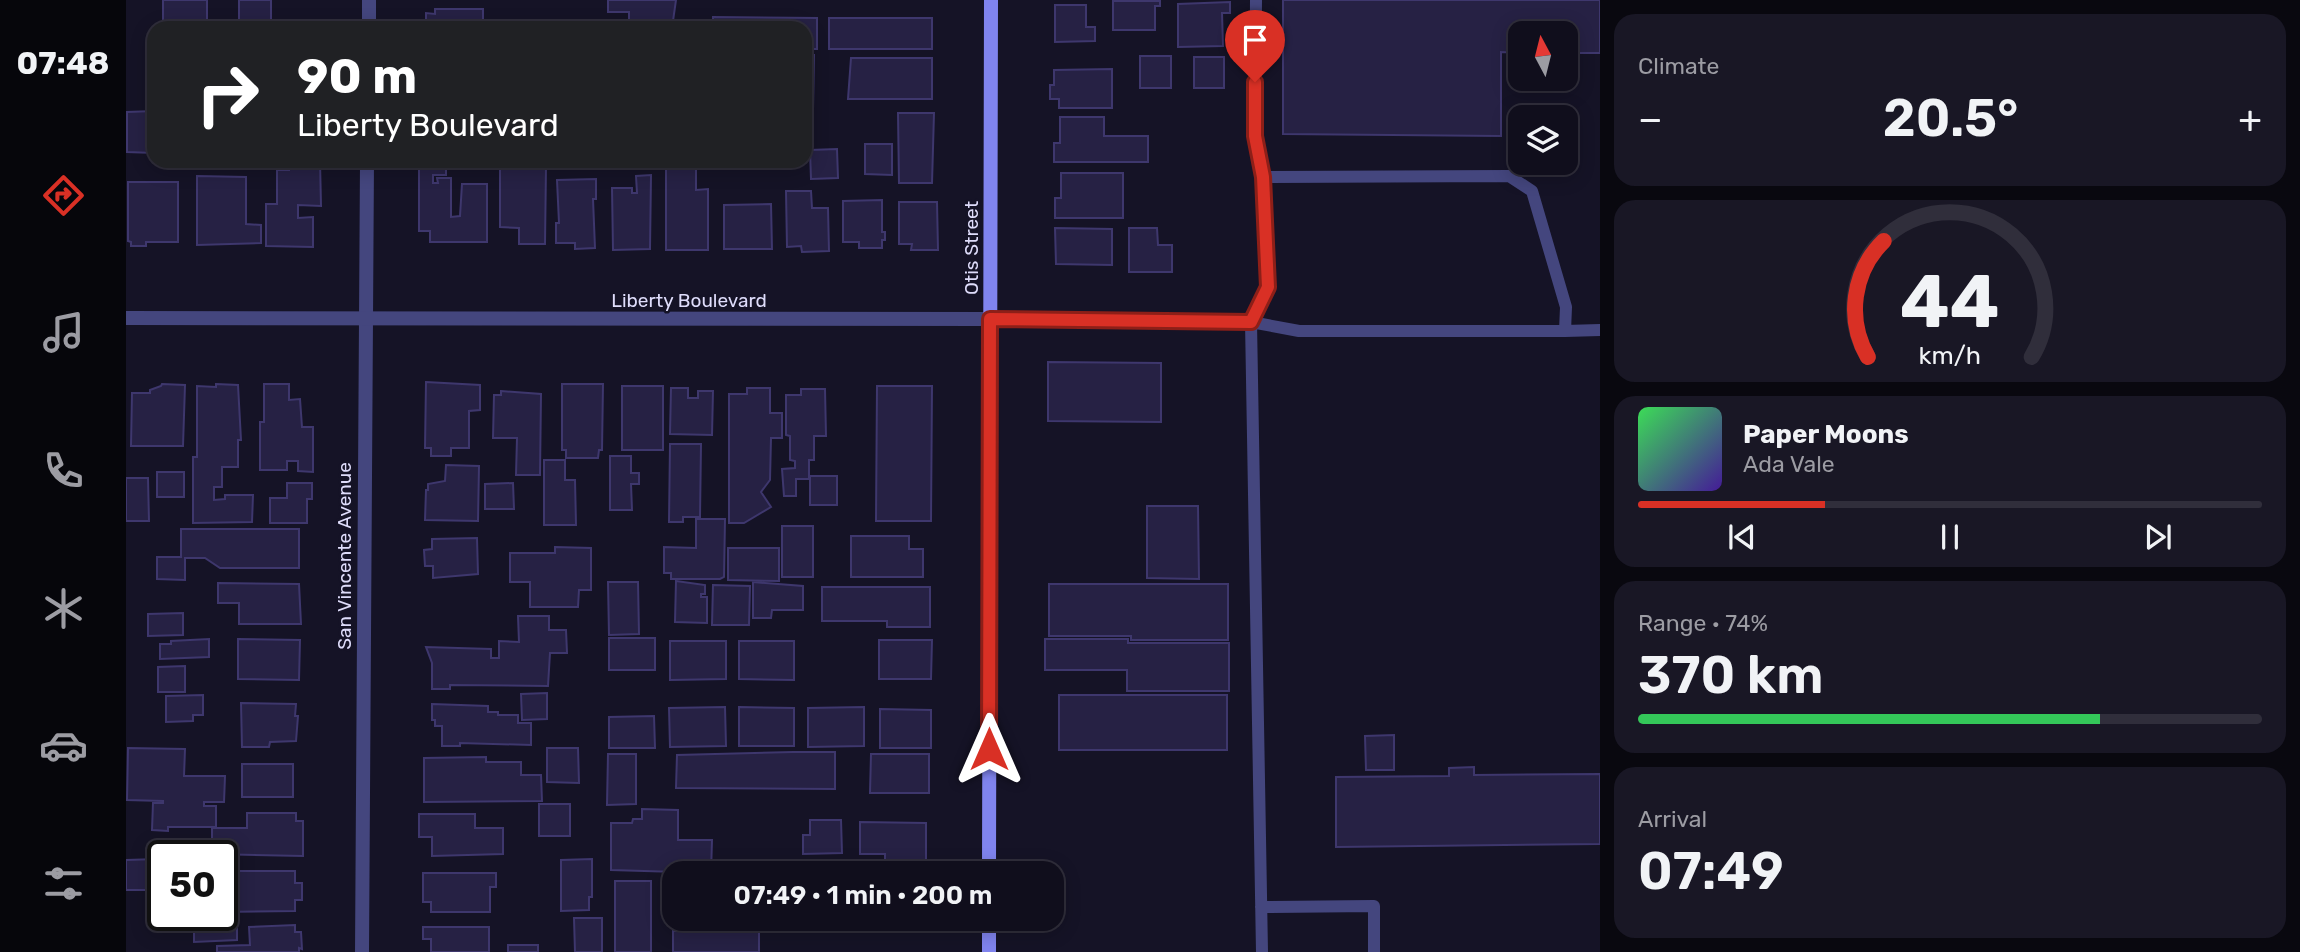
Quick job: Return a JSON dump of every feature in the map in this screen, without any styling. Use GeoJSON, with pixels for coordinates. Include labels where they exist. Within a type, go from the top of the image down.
{"type":"FeatureCollection","features":[{"type":"Feature","properties":{"kind":"main road","name":"Otis Street"},"geometry":{"type":"LineString","coordinates":[[989,861],[991,0]]}},
{"type":"Feature","properties":{"kind":"main road"},"geometry":{"type":"LineString","coordinates":[[989,931],[989,952]]}},
{"type":"Feature","properties":{"kind":"street"},"geometry":{"type":"LineString","coordinates":[[369,0],[369,21]]}},
{"type":"Feature","properties":{"kind":"street","name":"San Vincente Avenue"},"geometry":{"type":"LineString","coordinates":[[362,952],[367,168]]}},
{"type":"Feature","properties":{"kind":"street","name":"Liberty Boulevard"},"geometry":{"type":"LineString","coordinates":[[126,318],[1251,322]]}},
{"type":"Feature","properties":{"kind":"lane"},"geometry":{"type":"LineString","coordinates":[[1256,0],[1255,136],[1263,177],[1268,287],[1251,322],[1262,952]]}},
{"type":"Feature","properties":{"kind":"lane"},"geometry":{"type":"LineString","coordinates":[[1263,177],[1509,176],[1532,191],[1566,307],[1565,331]]}},
{"type":"Feature","properties":{"kind":"lane"},"geometry":{"type":"LineString","coordinates":[[1251,322],[1299,331],[1600,330]]}},
{"type":"Feature","properties":{"kind":"lane"},"geometry":{"type":"LineString","coordinates":[[1261,907],[1374,906],[1374,952]]}},
{"type":"Feature","properties":{"kind":"building"},"geometry":{"type":"Polygon","coordinates":[[[163,0],[207,0],[207,21],[163,21],[163,0]]]}},
{"type":"Feature","properties":{"kind":"building"},"geometry":{"type":"Polygon","coordinates":[[[239,0],[271,0],[271,21],[239,21],[239,0]]]}},
{"type":"Feature","properties":{"kind":"building"},"geometry":{"type":"Polygon","coordinates":[[[608,0],[676,0],[673,21],[629,21],[629,12],[608,12],[608,0]]]}},
{"type":"Feature","properties":{"kind":"building"},"geometry":{"type":"Polygon","coordinates":[[[1283,0],[1600,0],[1600,53],[1578,53],[1578,21],[1508,21],[1508,52],[1501,52],[1501,136],[1283,134],[1283,0]]]}},
{"type":"Feature","properties":{"kind":"building"},"geometry":{"type":"Polygon","coordinates":[[[1113,1],[1160,1],[1160,6],[1155,6],[1155,30],[1113,30],[1113,1]]]}},
{"type":"Feature","properties":{"kind":"building"},"geometry":{"type":"Polygon","coordinates":[[[1230,2],[1230,13],[1222,13],[1223,46],[1178,47],[1178,4],[1230,2]]]}},
{"type":"Feature","properties":{"kind":"building"},"geometry":{"type":"Polygon","coordinates":[[[1055,5],[1086,5],[1086,27],[1095,27],[1095,41],[1055,42],[1055,5]]]}},
{"type":"Feature","properties":{"kind":"building"},"geometry":{"type":"Polygon","coordinates":[[[435,9],[483,9],[483,20],[509,21],[426,21],[426,13],[435,14],[435,9]]]}},
{"type":"Feature","properties":{"kind":"building"},"geometry":{"type":"Polygon","coordinates":[[[713,17],[817,18],[817,49],[812,49],[812,21],[713,21],[713,17]]]}},
{"type":"Feature","properties":{"kind":"building"},"geometry":{"type":"Polygon","coordinates":[[[829,18],[932,18],[932,49],[829,49],[829,18]]]}},
{"type":"Feature","properties":{"kind":"building"},"geometry":{"type":"Polygon","coordinates":[[[812,55],[814,55],[813,110],[812,55]]]}},
{"type":"Feature","properties":{"kind":"building"},"geometry":{"type":"Polygon","coordinates":[[[1140,56],[1171,56],[1171,88],[1140,88],[1140,56]]]}},
{"type":"Feature","properties":{"kind":"building"},"geometry":{"type":"Polygon","coordinates":[[[1194,57],[1224,57],[1224,88],[1194,88],[1194,57]]]}},
{"type":"Feature","properties":{"kind":"building"},"geometry":{"type":"Polygon","coordinates":[[[851,58],[932,58],[932,99],[848,99],[851,58]]]}},
{"type":"Feature","properties":{"kind":"building"},"geometry":{"type":"Polygon","coordinates":[[[1112,69],[1112,108],[1059,108],[1059,99],[1050,99],[1054,70],[1112,69]]]}},
{"type":"Feature","properties":{"kind":"building"},"geometry":{"type":"Polygon","coordinates":[[[147,111],[147,153],[127,152],[127,112],[147,111]]]}},
{"type":"Feature","properties":{"kind":"building"},"geometry":{"type":"Polygon","coordinates":[[[898,113],[934,113],[932,183],[899,183],[898,113]]]}},
{"type":"Feature","properties":{"kind":"building"},"geometry":{"type":"Polygon","coordinates":[[[1060,117],[1104,117],[1104,136],[1148,136],[1148,162],[1054,162],[1054,143],[1060,143],[1060,117]]]}},
{"type":"Feature","properties":{"kind":"building"},"geometry":{"type":"Polygon","coordinates":[[[865,144],[892,144],[892,175],[865,174],[865,144]]]}},
{"type":"Feature","properties":{"kind":"building"},"geometry":{"type":"Polygon","coordinates":[[[837,149],[838,178],[811,179],[812,150],[837,149]]]}},
{"type":"Feature","properties":{"kind":"building"},"geometry":{"type":"Polygon","coordinates":[[[320,168],[321,206],[298,205],[298,218],[313,217],[313,247],[266,246],[266,204],[277,204],[277,170],[320,168]]]}},
{"type":"Feature","properties":{"kind":"building"},"geometry":{"type":"Polygon","coordinates":[[[419,168],[446,168],[446,175],[433,175],[433,183],[438,183],[437,178],[451,178],[451,217],[460,216],[462,184],[487,184],[487,242],[430,242],[430,231],[419,231],[419,168]]]}},
{"type":"Feature","properties":{"kind":"building"},"geometry":{"type":"Polygon","coordinates":[[[500,168],[546,168],[545,244],[519,244],[519,228],[500,227],[500,168]]]}},
{"type":"Feature","properties":{"kind":"building"},"geometry":{"type":"Polygon","coordinates":[[[666,168],[696,168],[696,190],[708,189],[708,250],[666,250],[666,168]]]}},
{"type":"Feature","properties":{"kind":"building"},"geometry":{"type":"Polygon","coordinates":[[[1061,173],[1123,173],[1123,218],[1055,218],[1055,198],[1061,198],[1061,173]]]}},
{"type":"Feature","properties":{"kind":"building"},"geometry":{"type":"Polygon","coordinates":[[[651,175],[650,249],[613,250],[612,188],[632,188],[632,193],[637,193],[636,176],[651,175]]]}},
{"type":"Feature","properties":{"kind":"building"},"geometry":{"type":"Polygon","coordinates":[[[197,176],[246,177],[246,224],[261,225],[261,243],[197,245],[197,176]]]}},
{"type":"Feature","properties":{"kind":"building"},"geometry":{"type":"Polygon","coordinates":[[[596,179],[596,199],[593,199],[595,248],[575,249],[575,243],[556,243],[556,223],[559,223],[557,180],[596,179]]]}},
{"type":"Feature","properties":{"kind":"building"},"geometry":{"type":"Polygon","coordinates":[[[128,182],[178,182],[178,242],[146,242],[146,246],[131,246],[128,241],[128,182]]]}},
{"type":"Feature","properties":{"kind":"building"},"geometry":{"type":"Polygon","coordinates":[[[786,191],[811,191],[812,208],[828,208],[829,251],[802,252],[801,246],[787,247],[786,191]]]}},
{"type":"Feature","properties":{"kind":"building"},"geometry":{"type":"Polygon","coordinates":[[[882,200],[882,232],[885,232],[885,240],[882,240],[882,248],[859,248],[859,242],[843,242],[843,201],[882,200]]]}},
{"type":"Feature","properties":{"kind":"building"},"geometry":{"type":"Polygon","coordinates":[[[899,202],[937,202],[938,250],[911,250],[912,244],[899,244],[899,202]]]}},
{"type":"Feature","properties":{"kind":"building"},"geometry":{"type":"Polygon","coordinates":[[[771,204],[772,249],[724,249],[724,205],[771,204]]]}},
{"type":"Feature","properties":{"kind":"building"},"geometry":{"type":"Polygon","coordinates":[[[1055,228],[1112,229],[1112,265],[1056,264],[1055,228]]]}},
{"type":"Feature","properties":{"kind":"building"},"geometry":{"type":"Polygon","coordinates":[[[1129,228],[1157,228],[1158,245],[1172,245],[1172,272],[1129,272],[1129,228]]]}},
{"type":"Feature","properties":{"kind":"building"},"geometry":{"type":"Polygon","coordinates":[[[1048,362],[1161,363],[1161,422],[1048,421],[1048,362]]]}},
{"type":"Feature","properties":{"kind":"building"},"geometry":{"type":"Polygon","coordinates":[[[426,382],[480,385],[480,410],[469,411],[469,448],[451,448],[451,456],[431,456],[431,448],[425,448],[426,382]]]}},
{"type":"Feature","properties":{"kind":"building"},"geometry":{"type":"Polygon","coordinates":[[[162,384],[185,385],[183,446],[131,446],[132,393],[150,393],[150,390],[162,384]]]}},
{"type":"Feature","properties":{"kind":"building"},"geometry":{"type":"Polygon","coordinates":[[[216,384],[238,385],[241,440],[238,440],[238,467],[222,467],[222,487],[214,487],[214,500],[225,499],[225,495],[253,495],[252,522],[193,523],[197,386],[216,387],[216,384]]]}},
{"type":"Feature","properties":{"kind":"building"},"geometry":{"type":"Polygon","coordinates":[[[264,384],[289,384],[289,400],[300,399],[302,427],[313,427],[313,472],[298,471],[298,461],[287,461],[287,470],[260,470],[260,422],[264,422],[264,384]]]}},
{"type":"Feature","properties":{"kind":"building"},"geometry":{"type":"Polygon","coordinates":[[[562,384],[603,384],[602,450],[599,450],[598,458],[566,458],[566,450],[562,450],[562,384]]]}},
{"type":"Feature","properties":{"kind":"building"},"geometry":{"type":"Polygon","coordinates":[[[622,386],[663,386],[663,450],[622,450],[622,386]]]}},
{"type":"Feature","properties":{"kind":"building"},"geometry":{"type":"Polygon","coordinates":[[[877,386],[932,386],[931,521],[876,521],[877,386]]]}},
{"type":"Feature","properties":{"kind":"building"},"geometry":{"type":"Polygon","coordinates":[[[671,388],[688,388],[688,398],[698,398],[698,391],[713,391],[712,435],[670,434],[671,388]]]}},
{"type":"Feature","properties":{"kind":"building"},"geometry":{"type":"Polygon","coordinates":[[[747,388],[770,388],[770,413],[782,413],[782,438],[771,438],[770,480],[761,492],[771,507],[744,523],[729,523],[729,394],[747,394],[747,388]]]}},
{"type":"Feature","properties":{"kind":"building"},"geometry":{"type":"Polygon","coordinates":[[[801,389],[825,389],[826,436],[814,436],[814,460],[809,460],[809,479],[796,479],[796,496],[784,496],[782,469],[795,468],[795,461],[790,460],[790,436],[786,435],[786,395],[801,395],[801,389]]]}},
{"type":"Feature","properties":{"kind":"building"},"geometry":{"type":"Polygon","coordinates":[[[501,391],[541,394],[540,475],[516,475],[517,438],[493,438],[494,395],[501,395],[501,391]]]}},
{"type":"Feature","properties":{"kind":"building"},"geometry":{"type":"Polygon","coordinates":[[[670,444],[701,444],[700,517],[683,517],[683,522],[669,522],[670,444]]]}},
{"type":"Feature","properties":{"kind":"building"},"geometry":{"type":"Polygon","coordinates":[[[610,456],[631,456],[631,473],[639,473],[639,484],[631,484],[632,510],[610,510],[610,456]]]}},
{"type":"Feature","properties":{"kind":"building"},"geometry":{"type":"Polygon","coordinates":[[[544,460],[565,460],[565,480],[575,480],[576,525],[544,525],[544,460]]]}},
{"type":"Feature","properties":{"kind":"building"},"geometry":{"type":"Polygon","coordinates":[[[446,465],[479,466],[478,521],[425,520],[428,484],[445,481],[446,465]]]}},
{"type":"Feature","properties":{"kind":"building"},"geometry":{"type":"Polygon","coordinates":[[[157,472],[184,472],[184,497],[157,497],[157,472]]]}},
{"type":"Feature","properties":{"kind":"building"},"geometry":{"type":"Polygon","coordinates":[[[810,476],[837,476],[837,505],[810,505],[810,476]]]}},
{"type":"Feature","properties":{"kind":"building"},"geometry":{"type":"Polygon","coordinates":[[[126,478],[148,478],[149,521],[126,521],[126,478]]]}},
{"type":"Feature","properties":{"kind":"building"},"geometry":{"type":"Polygon","coordinates":[[[287,483],[312,483],[312,499],[307,499],[307,523],[270,523],[270,498],[287,498],[287,483]]]}},
{"type":"Feature","properties":{"kind":"building"},"geometry":{"type":"Polygon","coordinates":[[[513,483],[514,509],[485,509],[485,484],[513,483]]]}},
{"type":"Feature","properties":{"kind":"building"},"geometry":{"type":"Polygon","coordinates":[[[1147,506],[1198,506],[1199,579],[1147,578],[1147,506]]]}},
{"type":"Feature","properties":{"kind":"building"},"geometry":{"type":"Polygon","coordinates":[[[696,519],[725,519],[724,577],[671,579],[671,573],[664,573],[664,547],[696,548],[696,519]]]}},
{"type":"Feature","properties":{"kind":"building"},"geometry":{"type":"Polygon","coordinates":[[[782,526],[813,526],[813,577],[782,577],[782,526]]]}},
{"type":"Feature","properties":{"kind":"building"},"geometry":{"type":"Polygon","coordinates":[[[181,529],[299,529],[299,568],[220,568],[205,558],[185,558],[185,580],[157,579],[157,557],[181,557],[181,529]]]}},
{"type":"Feature","properties":{"kind":"building"},"geometry":{"type":"Polygon","coordinates":[[[851,536],[909,536],[909,549],[923,549],[923,577],[851,577],[851,536]]]}},
{"type":"Feature","properties":{"kind":"building"},"geometry":{"type":"Polygon","coordinates":[[[477,538],[478,574],[433,578],[433,566],[425,566],[424,550],[432,549],[432,539],[477,538]]]}},
{"type":"Feature","properties":{"kind":"building"},"geometry":{"type":"Polygon","coordinates":[[[555,547],[591,548],[591,590],[579,590],[578,607],[530,607],[530,582],[510,582],[510,553],[555,553],[555,547]]]}},
{"type":"Feature","properties":{"kind":"building"},"geometry":{"type":"Polygon","coordinates":[[[728,548],[779,548],[779,581],[728,580],[728,548]]]}},
{"type":"Feature","properties":{"kind":"building"},"geometry":{"type":"Polygon","coordinates":[[[676,581],[705,585],[705,594],[701,594],[701,597],[707,597],[707,623],[675,622],[676,581]]]}},
{"type":"Feature","properties":{"kind":"building"},"geometry":{"type":"Polygon","coordinates":[[[608,582],[638,582],[639,634],[609,635],[608,582]]]}},
{"type":"Feature","properties":{"kind":"building"},"geometry":{"type":"Polygon","coordinates":[[[753,582],[803,586],[803,610],[772,610],[771,618],[753,618],[753,582]]]}},
{"type":"Feature","properties":{"kind":"building"},"geometry":{"type":"Polygon","coordinates":[[[218,583],[299,584],[301,624],[239,624],[239,603],[218,603],[218,583]]]}},
{"type":"Feature","properties":{"kind":"building"},"geometry":{"type":"Polygon","coordinates":[[[1049,584],[1228,584],[1228,640],[1131,640],[1131,636],[1049,636],[1049,584]]]}},
{"type":"Feature","properties":{"kind":"building"},"geometry":{"type":"Polygon","coordinates":[[[713,585],[750,586],[749,625],[712,625],[713,585]]]}},
{"type":"Feature","properties":{"kind":"building"},"geometry":{"type":"Polygon","coordinates":[[[822,587],[930,587],[930,627],[887,627],[887,621],[822,621],[822,587]]]}},
{"type":"Feature","properties":{"kind":"building"},"geometry":{"type":"Polygon","coordinates":[[[183,613],[183,635],[148,636],[148,614],[183,613]]]}},
{"type":"Feature","properties":{"kind":"building"},"geometry":{"type":"Polygon","coordinates":[[[518,616],[549,616],[549,630],[566,630],[567,653],[550,653],[548,686],[450,685],[450,689],[432,689],[432,663],[426,647],[491,649],[491,658],[499,658],[499,641],[519,642],[518,616]]]}},
{"type":"Feature","properties":{"kind":"building"},"geometry":{"type":"Polygon","coordinates":[[[609,638],[655,638],[655,670],[609,670],[609,638]]]}},
{"type":"Feature","properties":{"kind":"building"},"geometry":{"type":"Polygon","coordinates":[[[209,639],[209,657],[160,659],[160,644],[209,639]]]}},
{"type":"Feature","properties":{"kind":"building"},"geometry":{"type":"Polygon","coordinates":[[[238,639],[300,640],[299,680],[238,679],[238,639]]]}},
{"type":"Feature","properties":{"kind":"building"},"geometry":{"type":"Polygon","coordinates":[[[1045,639],[1128,639],[1128,643],[1229,643],[1229,691],[1127,691],[1127,670],[1045,670],[1045,639]]]}},
{"type":"Feature","properties":{"kind":"building"},"geometry":{"type":"Polygon","coordinates":[[[879,640],[932,640],[931,679],[879,679],[879,640]]]}},
{"type":"Feature","properties":{"kind":"building"},"geometry":{"type":"Polygon","coordinates":[[[670,641],[726,641],[726,679],[670,680],[670,641]]]}},
{"type":"Feature","properties":{"kind":"building"},"geometry":{"type":"Polygon","coordinates":[[[739,641],[794,641],[794,680],[739,679],[739,641]]]}},
{"type":"Feature","properties":{"kind":"building"},"geometry":{"type":"Polygon","coordinates":[[[185,666],[185,692],[158,692],[158,667],[185,666]]]}},
{"type":"Feature","properties":{"kind":"building"},"geometry":{"type":"Polygon","coordinates":[[[547,693],[547,719],[522,720],[521,694],[547,693]]]}},
{"type":"Feature","properties":{"kind":"building"},"geometry":{"type":"Polygon","coordinates":[[[203,695],[203,715],[193,715],[193,721],[166,722],[166,696],[203,695]]]}},
{"type":"Feature","properties":{"kind":"building"},"geometry":{"type":"Polygon","coordinates":[[[1059,695],[1227,695],[1227,750],[1059,750],[1059,695]]]}},
{"type":"Feature","properties":{"kind":"building"},"geometry":{"type":"Polygon","coordinates":[[[241,703],[296,704],[296,741],[270,742],[269,747],[242,747],[241,703]]]}},
{"type":"Feature","properties":{"kind":"building"},"geometry":{"type":"Polygon","coordinates":[[[432,704],[488,706],[488,712],[498,712],[498,715],[518,715],[518,723],[531,723],[531,745],[460,743],[460,746],[442,746],[442,726],[435,726],[435,720],[432,720],[432,704]]]}},
{"type":"Feature","properties":{"kind":"building"},"geometry":{"type":"Polygon","coordinates":[[[725,707],[726,746],[670,747],[669,708],[725,707]]]}},
{"type":"Feature","properties":{"kind":"building"},"geometry":{"type":"Polygon","coordinates":[[[739,707],[794,708],[794,746],[739,746],[739,707]]]}},
{"type":"Feature","properties":{"kind":"building"},"geometry":{"type":"Polygon","coordinates":[[[864,707],[864,746],[808,747],[808,708],[864,707]]]}},
{"type":"Feature","properties":{"kind":"building"},"geometry":{"type":"Polygon","coordinates":[[[880,709],[931,710],[931,748],[880,748],[880,709]]]}},
{"type":"Feature","properties":{"kind":"building"},"geometry":{"type":"Polygon","coordinates":[[[654,716],[655,748],[609,748],[609,717],[654,716]]]}},
{"type":"Feature","properties":{"kind":"building"},"geometry":{"type":"Polygon","coordinates":[[[1394,735],[1394,770],[1366,770],[1365,736],[1394,735]]]}},
{"type":"Feature","properties":{"kind":"building"},"geometry":{"type":"Polygon","coordinates":[[[128,748],[185,749],[184,776],[225,776],[224,802],[204,802],[204,806],[216,806],[216,827],[168,827],[168,831],[152,830],[153,803],[163,801],[127,800],[128,748]]]}},
{"type":"Feature","properties":{"kind":"building"},"geometry":{"type":"Polygon","coordinates":[[[547,748],[578,748],[579,783],[547,782],[547,748]]]}},
{"type":"Feature","properties":{"kind":"building"},"geometry":{"type":"Polygon","coordinates":[[[835,752],[835,789],[676,788],[677,755],[835,752]]]}},
{"type":"Feature","properties":{"kind":"building"},"geometry":{"type":"Polygon","coordinates":[[[608,754],[636,754],[636,804],[607,805],[608,754]]]}},
{"type":"Feature","properties":{"kind":"building"},"geometry":{"type":"Polygon","coordinates":[[[871,754],[929,754],[929,793],[870,793],[871,754]]]}},
{"type":"Feature","properties":{"kind":"building"},"geometry":{"type":"Polygon","coordinates":[[[486,757],[486,762],[521,762],[521,775],[541,775],[542,801],[424,802],[424,758],[486,757]]]}},
{"type":"Feature","properties":{"kind":"building"},"geometry":{"type":"Polygon","coordinates":[[[242,764],[293,764],[293,797],[242,797],[242,764]]]}},
{"type":"Feature","properties":{"kind":"building"},"geometry":{"type":"Polygon","coordinates":[[[1474,767],[1474,775],[1600,774],[1600,844],[1336,847],[1336,777],[1449,776],[1449,768],[1474,767]]]}},
{"type":"Feature","properties":{"kind":"building"},"geometry":{"type":"Polygon","coordinates":[[[539,804],[570,804],[570,836],[539,836],[539,804]]]}},
{"type":"Feature","properties":{"kind":"building"},"geometry":{"type":"Polygon","coordinates":[[[642,809],[678,810],[678,840],[712,840],[711,861],[662,861],[662,872],[611,870],[611,823],[632,823],[633,819],[642,819],[642,809]]]}},
{"type":"Feature","properties":{"kind":"building"},"geometry":{"type":"Polygon","coordinates":[[[247,813],[296,813],[296,821],[303,821],[303,856],[238,855],[238,840],[212,840],[212,828],[247,828],[247,813]]]}},
{"type":"Feature","properties":{"kind":"building"},"geometry":{"type":"Polygon","coordinates":[[[419,814],[475,814],[475,828],[503,828],[503,854],[432,856],[432,837],[419,837],[419,814]]]}},
{"type":"Feature","properties":{"kind":"building"},"geometry":{"type":"Polygon","coordinates":[[[810,820],[841,820],[842,853],[803,854],[803,835],[810,835],[810,820]]]}},
{"type":"Feature","properties":{"kind":"building"},"geometry":{"type":"Polygon","coordinates":[[[860,822],[926,823],[926,861],[885,861],[885,854],[860,854],[860,822]]]}},
{"type":"Feature","properties":{"kind":"building"},"geometry":{"type":"Polygon","coordinates":[[[147,859],[147,890],[126,890],[126,860],[147,859]]]}},
{"type":"Feature","properties":{"kind":"building"},"geometry":{"type":"Polygon","coordinates":[[[592,859],[592,897],[589,897],[589,910],[561,911],[561,860],[592,859]]]}},
{"type":"Feature","properties":{"kind":"building"},"geometry":{"type":"Polygon","coordinates":[[[238,871],[295,871],[295,883],[302,883],[302,900],[295,900],[295,911],[238,912],[238,871]]]}},
{"type":"Feature","properties":{"kind":"building"},"geometry":{"type":"Polygon","coordinates":[[[423,873],[496,873],[496,887],[490,887],[490,912],[431,912],[431,902],[423,902],[423,873]]]}},
{"type":"Feature","properties":{"kind":"building"},"geometry":{"type":"Polygon","coordinates":[[[615,881],[651,881],[651,952],[615,952],[615,881]]]}},
{"type":"Feature","properties":{"kind":"building"},"geometry":{"type":"Polygon","coordinates":[[[574,918],[602,918],[602,952],[575,952],[574,918]]]}},
{"type":"Feature","properties":{"kind":"building"},"geometry":{"type":"Polygon","coordinates":[[[295,925],[295,932],[301,932],[302,949],[299,948],[299,952],[217,952],[217,946],[250,945],[249,927],[295,925]]]}},
{"type":"Feature","properties":{"kind":"building"},"geometry":{"type":"Polygon","coordinates":[[[423,927],[489,927],[489,952],[431,952],[431,939],[423,939],[423,927]]]}},
{"type":"Feature","properties":{"kind":"building"},"geometry":{"type":"Polygon","coordinates":[[[194,931],[237,931],[237,940],[194,942],[194,931]]]}},
{"type":"Feature","properties":{"kind":"building"},"geometry":{"type":"Polygon","coordinates":[[[673,931],[759,932],[759,952],[673,952],[673,931]]]}},
{"type":"Feature","properties":{"kind":"building"},"geometry":{"type":"Polygon","coordinates":[[[508,945],[538,945],[538,952],[508,952],[508,945]]]}},
{"type":"Feature","properties":{"kind":"route"},"geometry":{"type":"LineString","coordinates":[[989,749],[990,319],[1251,322],[1268,287],[1263,177],[1255,136],[1255,82]]}}]}
